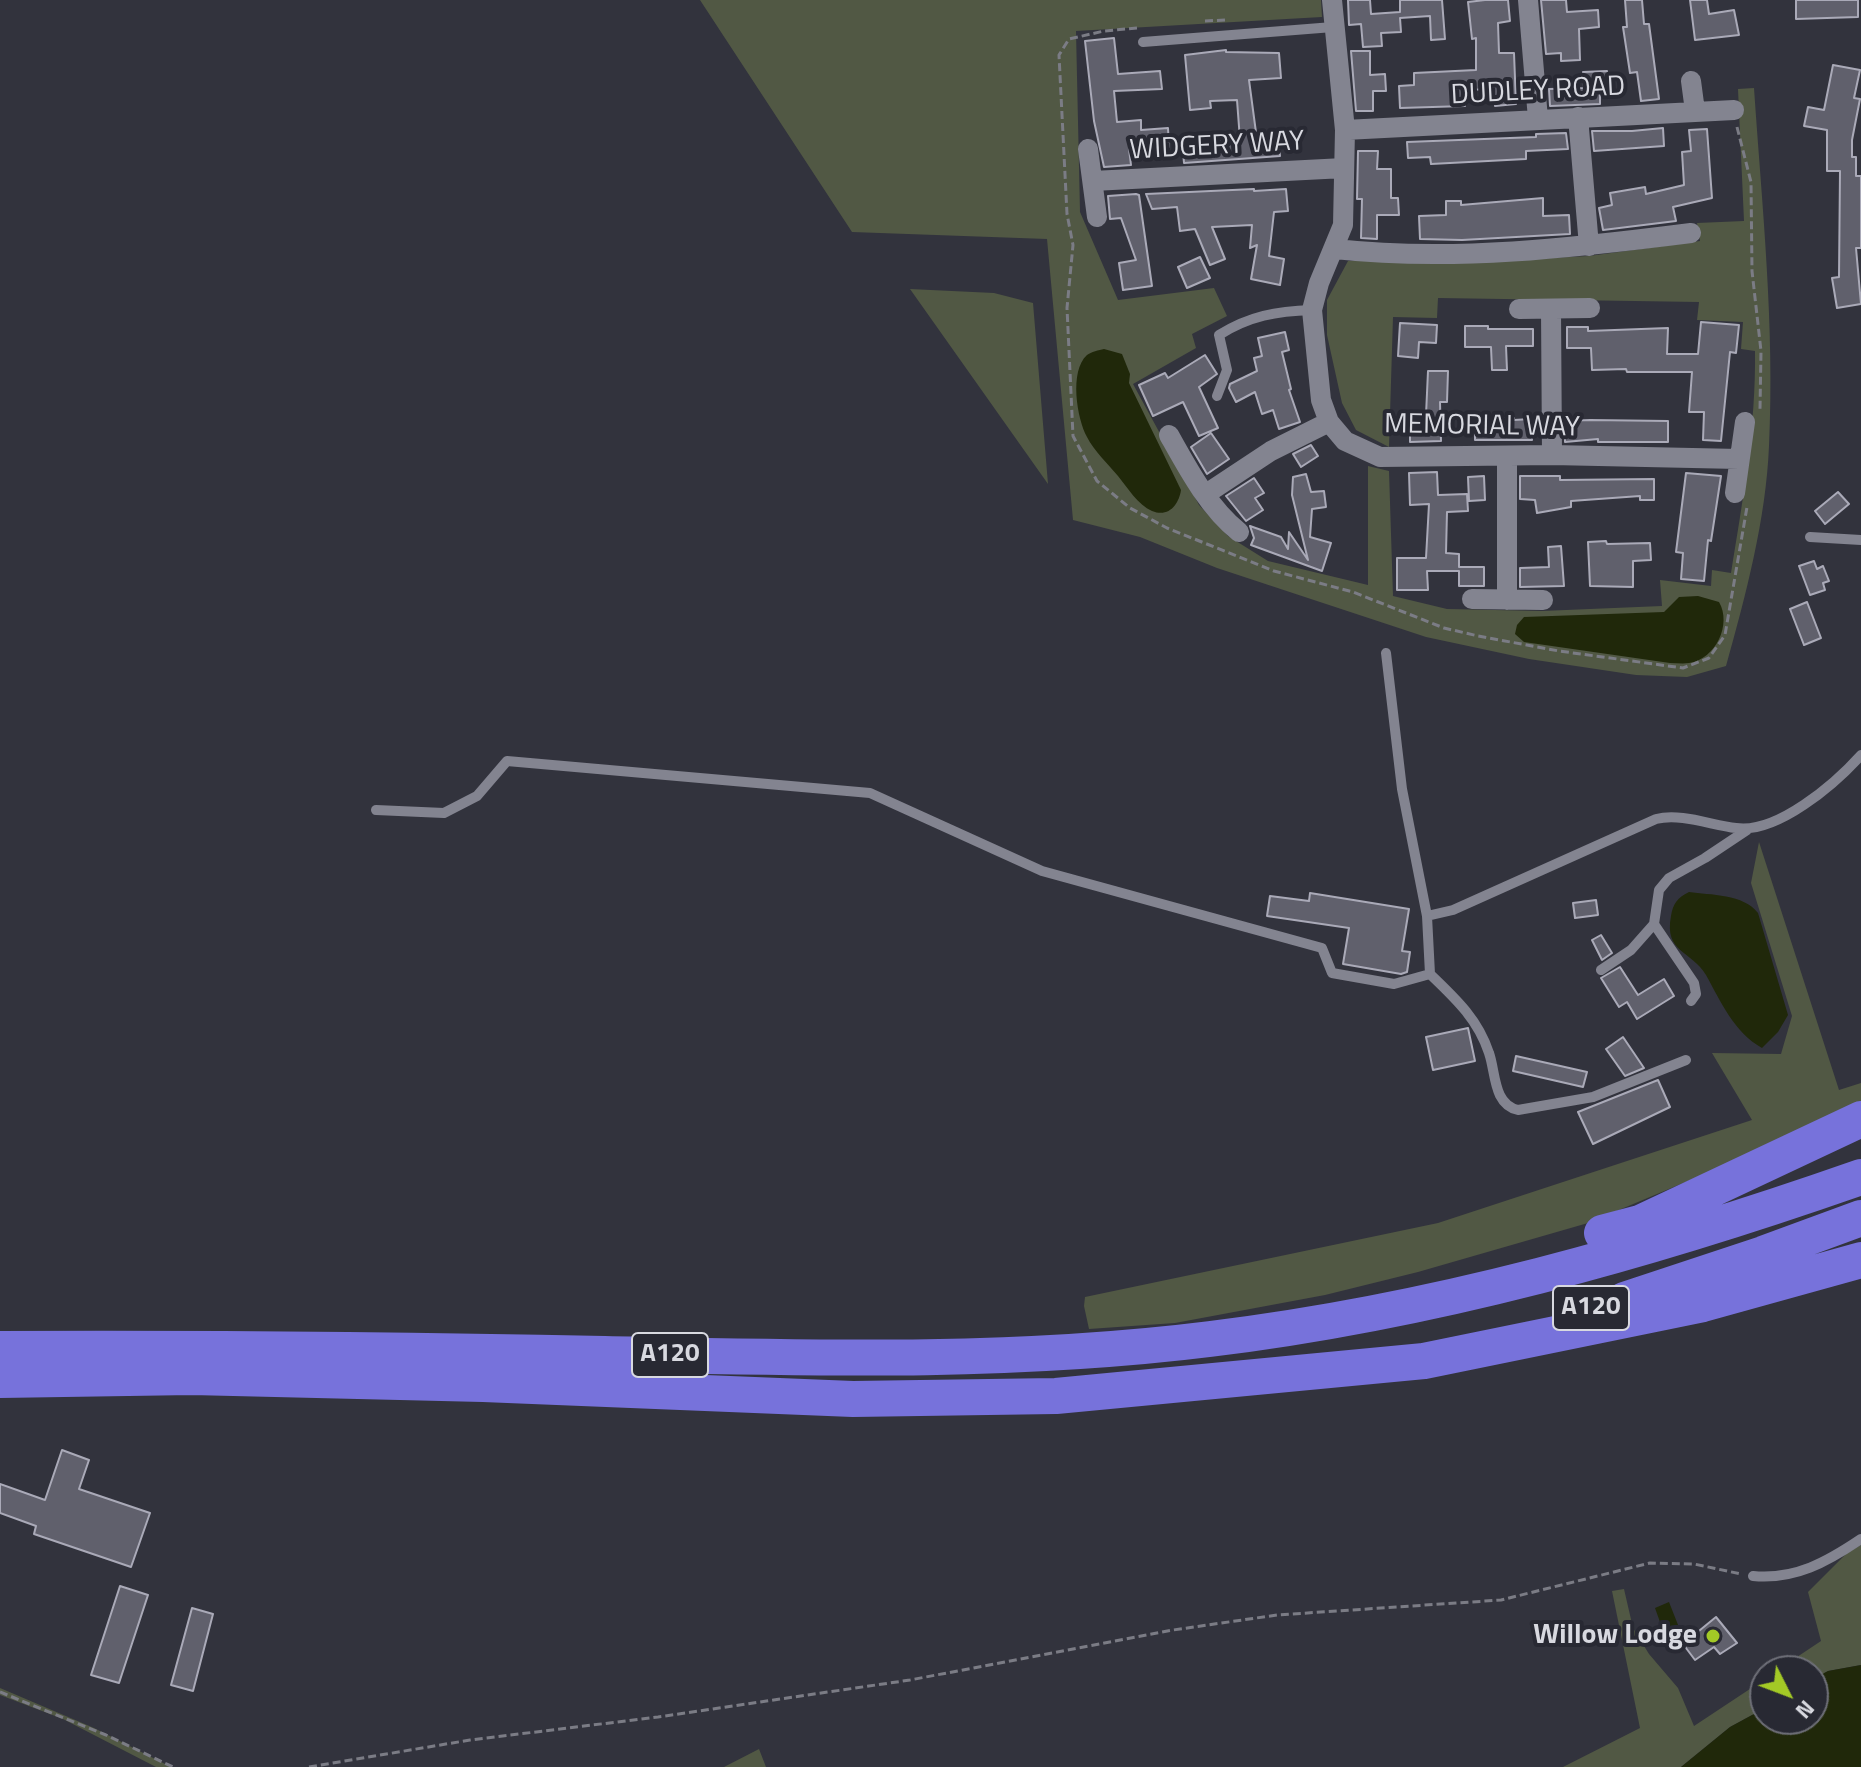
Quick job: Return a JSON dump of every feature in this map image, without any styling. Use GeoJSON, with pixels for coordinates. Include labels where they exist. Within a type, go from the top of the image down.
{"type":"FeatureCollection","features":[{"type":"Feature","properties":{"kind":"highway","name":"A120"},"geometry":{"type":"LineString","coordinates":[[1339,1321],[1478,1267],[1640,1223],[1861,1119]]}},
{"type":"Feature","properties":{"kind":"highway","name":"A120"},"geometry":{"type":"LineString","coordinates":[[0,1349],[252,1347],[832,1358],[1028,1353],[1154,1345],[1339,1321],[1585,1263],[1727,1224],[1861,1177]]}},
{"type":"Feature","properties":{"kind":"highway","name":"A120"},"geometry":{"type":"LineString","coordinates":[[1314,1373],[1620,1301],[1861,1218]]}},
{"type":"Feature","properties":{"kind":"highway","name":"A120"},"geometry":{"type":"LineString","coordinates":[[0,1380],[238,1378],[868,1399],[1056,1396],[1424,1361],[1703,1304],[1861,1260]]}},
{"type":"Feature","properties":{"kind":"street"},"geometry":{"type":"LineString","coordinates":[[1206,494],[1271,451],[1329,422],[1321,400],[1312,310],[1319,283],[1343,225],[1345,130],[1332,0]]}},
{"type":"Feature","properties":{"kind":"street"},"geometry":{"type":"LineString","coordinates":[[1528,0],[1538,119]]}},
{"type":"Feature","properties":{"kind":"street"},"geometry":{"type":"LineString","coordinates":[[1691,81],[1695,111]]}},
{"type":"Feature","properties":{"kind":"street","name":"DUDLEY ROAD"},"geometry":{"type":"LineString","coordinates":[[1345,130],[1734,110]]}},
{"type":"Feature","properties":{"kind":"street"},"geometry":{"type":"LineString","coordinates":[[1578,117],[1589,246]]}},
{"type":"Feature","properties":{"kind":"street"},"geometry":{"type":"LineString","coordinates":[[1088,149],[1097,217]]}},
{"type":"Feature","properties":{"kind":"street","name":"WIDGERY WAY"},"geometry":{"type":"LineString","coordinates":[[1093,181],[1344,168]]}},
{"type":"Feature","properties":{"kind":"street"},"geometry":{"type":"LineString","coordinates":[[1335,249],[1478,254],[1589,246],[1691,233]]}},
{"type":"Feature","properties":{"kind":"street"},"geometry":{"type":"LineString","coordinates":[[1519,309],[1590,308]]}},
{"type":"Feature","properties":{"kind":"street"},"geometry":{"type":"LineString","coordinates":[[1551,310],[1552,455]]}},
{"type":"Feature","properties":{"kind":"street"},"geometry":{"type":"LineString","coordinates":[[1742,497],[1739,459],[1752,419]]}},
{"type":"Feature","properties":{"kind":"street","name":"MEMORIAL WAY"},"geometry":{"type":"LineString","coordinates":[[1329,422],[1345,441],[1380,457],[1552,455],[1739,459]]}},
{"type":"Feature","properties":{"kind":"street"},"geometry":{"type":"LineString","coordinates":[[1169,435],[1222,518],[1239,532]]}},
{"type":"Feature","properties":{"kind":"street"},"geometry":{"type":"LineString","coordinates":[[1507,457],[1507,600]]}},
{"type":"Feature","properties":{"kind":"street"},"geometry":{"type":"LineString","coordinates":[[1472,599],[1543,600]]}},
{"type":"Feature","properties":{"kind":"lane"},"geometry":{"type":"LineString","coordinates":[[1143,42],[1333,27]]}},
{"type":"Feature","properties":{"kind":"lane"},"geometry":{"type":"LineString","coordinates":[[1217,396],[1227,370],[1219,335],[1241,321],[1276,311],[1312,310]]}},
{"type":"Feature","properties":{"kind":"lane"},"geometry":{"type":"LineString","coordinates":[[1810,537],[1861,540]]}},
{"type":"Feature","properties":{"kind":"lane"},"geometry":{"type":"LineString","coordinates":[[1386,653],[1402,789],[1427,916],[1430,974],[1473,1018],[1489,1051],[1502,1101],[1518,1110],[1593,1097],[1686,1060]]}},
{"type":"Feature","properties":{"kind":"lane"},"geometry":{"type":"LineString","coordinates":[[1601,970],[1631,950],[1654,924],[1659,890],[1665,882],[1747,830],[1775,820],[1805,803],[1861,755]]}},
{"type":"Feature","properties":{"kind":"lane"},"geometry":{"type":"LineString","coordinates":[[376,810],[444,813],[477,796],[507,761],[870,793],[1042,871],[1322,948],[1332,973],[1394,984],[1430,974]]}},
{"type":"Feature","properties":{"kind":"lane"},"geometry":{"type":"LineString","coordinates":[[1427,916],[1453,910],[1656,819],[1668,816],[1747,830]]}},
{"type":"Feature","properties":{"kind":"lane"},"geometry":{"type":"LineString","coordinates":[[1654,924],[1694,983],[1696,994],[1691,1001]]}},
{"type":"Feature","properties":{"kind":"lane"},"geometry":{"type":"LineString","coordinates":[[1753,1576],[1782,1576],[1800,1572],[1861,1539]]}},
{"type":"Feature","properties":{"kind":"path"},"geometry":{"type":"LineString","coordinates":[[1204,22],[1232,20]]}},
{"type":"Feature","properties":{"kind":"path"},"geometry":{"type":"LineString","coordinates":[[1146,27],[1104,31],[1069,39],[1059,55],[1067,214],[1073,245],[1067,308],[1073,436],[1097,481],[1130,508],[1167,528],[1274,571],[1353,592],[1444,628],[1559,651],[1683,668],[1709,658],[1725,635],[1742,497]]}},
{"type":"Feature","properties":{"kind":"path"},"geometry":{"type":"LineString","coordinates":[[1734,110],[1751,182],[1752,271],[1761,351],[1752,419]]}},
{"type":"Feature","properties":{"kind":"path"},"geometry":{"type":"LineString","coordinates":[[309,1767],[470,1740],[658,1717],[910,1680],[1173,1630],[1262,1617],[1501,1600],[1650,1563],[1694,1564],[1753,1576]]}},
{"type":"Feature","properties":{"kind":"path"},"geometry":{"type":"LineString","coordinates":[[0,1692],[106,1735],[173,1767]]}},
{"type":"Feature","properties":{"kind":"shaded area"},"geometry":{"type":"Polygon","coordinates":[[[700,0],[1321,0],[1322,17],[1076,31],[1080,212],[1118,300],[1214,288],[1227,316],[1192,334],[1196,348],[1133,384],[1199,505],[1228,536],[1268,561],[1368,585],[1368,466],[1389,471],[1393,596],[1447,609],[1542,611],[1662,606],[1660,580],[1711,586],[1712,570],[1731,573],[1751,435],[1755,351],[1741,349],[1743,322],[1697,320],[1699,302],[1438,298],[1437,318],[1393,317],[1389,447],[1356,430],[1342,403],[1327,335],[1327,300],[1348,261],[1512,260],[1589,256],[1700,241],[1697,223],[1744,221],[1738,89],[1754,88],[1769,312],[1769,446],[1759,529],[1726,666],[1687,677],[1636,675],[1529,659],[1426,637],[1217,568],[1140,537],[1073,520],[1047,239],[852,232],[700,0]]]}},
{"type":"Feature","properties":{"kind":"shaded area"},"geometry":{"type":"Polygon","coordinates":[[[910,289],[994,293],[1033,303],[1048,484],[910,289]]]}},
{"type":"Feature","properties":{"kind":"shaded area"},"geometry":{"type":"Polygon","coordinates":[[[1104,349],[1122,354],[1130,374],[1129,383],[1181,490],[1175,505],[1163,513],[1152,511],[1137,500],[1093,447],[1083,429],[1076,395],[1078,372],[1087,355],[1104,349]]]}},
{"type":"Feature","properties":{"kind":"shaded area"},"geometry":{"type":"Polygon","coordinates":[[[1698,596],[1719,602],[1724,620],[1714,648],[1699,660],[1689,663],[1524,642],[1515,634],[1517,625],[1524,617],[1664,612],[1679,597],[1698,596]]]}},
{"type":"Feature","properties":{"kind":"shaded area"},"geometry":{"type":"Polygon","coordinates":[[[1759,842],[1839,1090],[1861,1083],[1861,1104],[1807,1131],[1588,1223],[1325,1295],[1175,1323],[1089,1329],[1085,1297],[1438,1223],[1752,1120],[1712,1053],[1781,1054],[1792,1016],[1751,883],[1759,842]]]}},
{"type":"Feature","properties":{"kind":"shaded area"},"geometry":{"type":"Polygon","coordinates":[[[1689,892],[1736,899],[1758,913],[1788,1015],[1778,1032],[1762,1048],[1736,1025],[1706,975],[1671,937],[1673,908],[1689,892]]]}},
{"type":"Feature","properties":{"kind":"shaded area"},"geometry":{"type":"Polygon","coordinates":[[[1861,1545],[1861,1665],[1829,1671],[1829,1655],[1800,1655],[1821,1641],[1808,1592],[1847,1553],[1861,1545]]]}},
{"type":"Feature","properties":{"kind":"shaded area"},"geometry":{"type":"Polygon","coordinates":[[[1624,1589],[1633,1628],[1649,1654],[1678,1688],[1694,1726],[1749,1690],[1749,1717],[1730,1727],[1681,1767],[1563,1767],[1640,1728],[1612,1591],[1624,1589]]]}},
{"type":"Feature","properties":{"kind":"shaded area"},"geometry":{"type":"Polygon","coordinates":[[[1669,1602],[1680,1630],[1665,1636],[1655,1608],[1669,1602]]]}},
{"type":"Feature","properties":{"kind":"shaded area"},"geometry":{"type":"Polygon","coordinates":[[[1861,1665],[1861,1767],[1681,1767],[1730,1727],[1749,1717],[1749,1735],[1829,1735],[1829,1671],[1861,1665]]]}},
{"type":"Feature","properties":{"kind":"shaded area"},"geometry":{"type":"Polygon","coordinates":[[[0,1688],[94,1728],[171,1767],[156,1767],[63,1719],[0,1695],[0,1688]]]}},
{"type":"Feature","properties":{"kind":"shaded area"},"geometry":{"type":"Polygon","coordinates":[[[759,1749],[766,1767],[724,1767],[759,1749]]]}},
{"type":"Feature","properties":{"kind":"building"},"geometry":{"type":"Polygon","coordinates":[[[1348,0],[1370,0],[1371,14],[1400,12],[1400,0],[1442,0],[1445,39],[1431,40],[1430,16],[1400,18],[1401,32],[1381,33],[1382,46],[1363,47],[1361,24],[1349,25],[1348,0]]]}},
{"type":"Feature","properties":{"kind":"building"},"geometry":{"type":"Polygon","coordinates":[[[1508,0],[1510,21],[1498,23],[1499,53],[1514,53],[1516,104],[1495,106],[1494,89],[1464,90],[1465,106],[1400,108],[1399,86],[1414,85],[1414,73],[1476,70],[1476,38],[1472,39],[1468,2],[1508,0]]]}},
{"type":"Feature","properties":{"kind":"building"},"geometry":{"type":"Polygon","coordinates":[[[1541,0],[1566,0],[1567,12],[1598,10],[1599,27],[1579,29],[1580,60],[1561,61],[1561,53],[1546,54],[1541,0]]]}},
{"type":"Feature","properties":{"kind":"building"},"geometry":{"type":"Polygon","coordinates":[[[1625,0],[1642,0],[1644,24],[1649,24],[1659,99],[1641,101],[1637,72],[1630,73],[1623,27],[1627,27],[1625,0]]]}},
{"type":"Feature","properties":{"kind":"building"},"geometry":{"type":"Polygon","coordinates":[[[1690,0],[1707,0],[1709,14],[1734,10],[1739,35],[1695,40],[1690,0]]]}},
{"type":"Feature","properties":{"kind":"building"},"geometry":{"type":"Polygon","coordinates":[[[1796,0],[1858,0],[1858,17],[1796,19],[1796,0]]]}},
{"type":"Feature","properties":{"kind":"building"},"geometry":{"type":"Polygon","coordinates":[[[1114,38],[1118,74],[1160,71],[1162,89],[1114,91],[1117,122],[1141,120],[1141,130],[1168,128],[1169,147],[1129,149],[1131,165],[1104,167],[1094,121],[1085,41],[1114,38]]]}},
{"type":"Feature","properties":{"kind":"building"},"geometry":{"type":"Polygon","coordinates":[[[1226,50],[1279,53],[1281,78],[1249,80],[1257,140],[1278,138],[1280,156],[1184,163],[1182,140],[1213,137],[1214,142],[1240,140],[1237,100],[1210,101],[1211,108],[1190,110],[1185,55],[1226,50]]]}},
{"type":"Feature","properties":{"kind":"building"},"geometry":{"type":"Polygon","coordinates":[[[1351,51],[1370,51],[1370,75],[1385,74],[1386,91],[1373,91],[1373,111],[1356,111],[1351,51]]]}},
{"type":"Feature","properties":{"kind":"building"},"geometry":{"type":"Polygon","coordinates":[[[1833,65],[1860,70],[1854,98],[1860,99],[1852,157],[1856,157],[1856,176],[1861,176],[1861,248],[1856,248],[1861,304],[1837,308],[1832,278],[1839,277],[1840,171],[1827,171],[1827,130],[1804,126],[1808,107],[1824,110],[1833,65]]]}},
{"type":"Feature","properties":{"kind":"building"},"geometry":{"type":"Polygon","coordinates":[[[1607,71],[1608,90],[1600,91],[1600,104],[1550,106],[1549,89],[1584,88],[1583,72],[1607,71]]]}},
{"type":"Feature","properties":{"kind":"building"},"geometry":{"type":"Polygon","coordinates":[[[1663,128],[1664,146],[1594,151],[1592,131],[1663,128]]]}},
{"type":"Feature","properties":{"kind":"building"},"geometry":{"type":"Polygon","coordinates":[[[1707,129],[1712,198],[1673,207],[1676,221],[1603,230],[1599,208],[1612,205],[1610,193],[1645,187],[1646,194],[1684,185],[1682,152],[1691,151],[1689,130],[1707,129]]]}},
{"type":"Feature","properties":{"kind":"building"},"geometry":{"type":"Polygon","coordinates":[[[1566,133],[1568,149],[1526,151],[1526,159],[1431,164],[1430,157],[1408,158],[1407,142],[1566,133]]]}},
{"type":"Feature","properties":{"kind":"building"},"geometry":{"type":"Polygon","coordinates":[[[1358,151],[1378,151],[1377,169],[1391,169],[1391,198],[1398,198],[1399,215],[1377,215],[1377,239],[1361,238],[1362,199],[1357,199],[1358,151]]]}},
{"type":"Feature","properties":{"kind":"building"},"geometry":{"type":"Polygon","coordinates":[[[1286,189],[1288,211],[1274,212],[1269,256],[1284,259],[1280,285],[1251,279],[1257,245],[1250,248],[1252,225],[1212,227],[1225,259],[1210,265],[1195,229],[1180,231],[1177,207],[1152,209],[1146,194],[1286,189]]]}},
{"type":"Feature","properties":{"kind":"building"},"geometry":{"type":"Polygon","coordinates":[[[1139,195],[1152,286],[1123,290],[1119,263],[1136,260],[1121,218],[1110,219],[1108,196],[1139,195]]]}},
{"type":"Feature","properties":{"kind":"building"},"geometry":{"type":"Polygon","coordinates":[[[1543,198],[1543,216],[1569,215],[1570,234],[1420,239],[1419,216],[1446,215],[1446,201],[1461,201],[1461,205],[1543,198]]]}},
{"type":"Feature","properties":{"kind":"building"},"geometry":{"type":"Polygon","coordinates":[[[1200,257],[1210,278],[1187,288],[1178,267],[1200,257]]]}},
{"type":"Feature","properties":{"kind":"building"},"geometry":{"type":"Polygon","coordinates":[[[1701,322],[1739,325],[1736,353],[1730,352],[1721,441],[1703,440],[1704,412],[1689,412],[1692,372],[1592,370],[1591,348],[1567,348],[1567,327],[1588,327],[1588,331],[1668,328],[1667,354],[1698,354],[1701,322]]]}},
{"type":"Feature","properties":{"kind":"building"},"geometry":{"type":"Polygon","coordinates":[[[1400,323],[1437,325],[1436,343],[1419,342],[1418,358],[1398,356],[1400,323]]]}},
{"type":"Feature","properties":{"kind":"building"},"geometry":{"type":"Polygon","coordinates":[[[1465,326],[1533,329],[1533,346],[1506,346],[1507,370],[1492,370],[1491,347],[1465,347],[1465,326]]]}},
{"type":"Feature","properties":{"kind":"building"},"geometry":{"type":"Polygon","coordinates":[[[1285,332],[1289,350],[1282,352],[1289,390],[1300,422],[1279,429],[1273,410],[1262,414],[1255,392],[1236,402],[1229,388],[1230,384],[1257,371],[1254,358],[1262,356],[1258,338],[1285,332]]]}},
{"type":"Feature","properties":{"kind":"building"},"geometry":{"type":"Polygon","coordinates":[[[1205,355],[1217,374],[1199,387],[1218,428],[1199,436],[1183,402],[1153,416],[1139,385],[1165,373],[1168,378],[1205,355]]]}},
{"type":"Feature","properties":{"kind":"building"},"geometry":{"type":"Polygon","coordinates":[[[1428,371],[1448,371],[1447,402],[1440,402],[1441,441],[1410,442],[1410,415],[1426,415],[1428,371]]]}},
{"type":"Feature","properties":{"kind":"building"},"geometry":{"type":"Polygon","coordinates":[[[1475,419],[1531,419],[1532,440],[1475,440],[1475,419]]]}},
{"type":"Feature","properties":{"kind":"building"},"geometry":{"type":"Polygon","coordinates":[[[1565,421],[1668,421],[1668,442],[1598,442],[1598,439],[1565,442],[1565,421]]]}},
{"type":"Feature","properties":{"kind":"building"},"geometry":{"type":"Polygon","coordinates":[[[1211,433],[1229,459],[1207,474],[1191,447],[1211,433]]]}},
{"type":"Feature","properties":{"kind":"building"},"geometry":{"type":"Polygon","coordinates":[[[1311,445],[1318,456],[1301,467],[1293,454],[1311,445]]]}},
{"type":"Feature","properties":{"kind":"building"},"geometry":{"type":"Polygon","coordinates":[[[1437,472],[1438,495],[1467,494],[1468,511],[1447,512],[1446,553],[1459,554],[1459,567],[1484,567],[1484,586],[1459,586],[1459,571],[1427,571],[1428,590],[1397,590],[1397,558],[1426,558],[1429,504],[1410,505],[1409,473],[1437,472]]]}},
{"type":"Feature","properties":{"kind":"building"},"geometry":{"type":"Polygon","coordinates":[[[1686,473],[1721,476],[1711,541],[1708,540],[1704,581],[1681,579],[1683,553],[1676,552],[1686,473]]]}},
{"type":"Feature","properties":{"kind":"building"},"geometry":{"type":"Polygon","coordinates":[[[1306,474],[1311,492],[1324,491],[1326,507],[1312,509],[1310,537],[1331,543],[1322,571],[1251,545],[1254,538],[1250,526],[1281,537],[1288,549],[1289,532],[1308,560],[1292,495],[1293,477],[1306,474]]]}},
{"type":"Feature","properties":{"kind":"building"},"geometry":{"type":"Polygon","coordinates":[[[1484,476],[1485,500],[1469,501],[1468,477],[1484,476]]]}},
{"type":"Feature","properties":{"kind":"building"},"geometry":{"type":"Polygon","coordinates":[[[1520,476],[1560,476],[1560,480],[1654,479],[1654,500],[1640,500],[1640,496],[1571,501],[1571,507],[1537,513],[1535,500],[1520,499],[1520,476]]]}},
{"type":"Feature","properties":{"kind":"building"},"geometry":{"type":"Polygon","coordinates":[[[1254,478],[1264,493],[1255,498],[1263,510],[1246,521],[1226,496],[1254,478]]]}},
{"type":"Feature","properties":{"kind":"building"},"geometry":{"type":"Polygon","coordinates":[[[1838,492],[1849,504],[1825,524],[1815,511],[1838,492]]]}},
{"type":"Feature","properties":{"kind":"building"},"geometry":{"type":"Polygon","coordinates":[[[1606,541],[1607,544],[1650,543],[1651,560],[1633,561],[1633,587],[1590,586],[1588,542],[1606,541]]]}},
{"type":"Feature","properties":{"kind":"building"},"geometry":{"type":"Polygon","coordinates":[[[1561,546],[1564,586],[1520,587],[1520,568],[1549,567],[1548,547],[1561,546]]]}},
{"type":"Feature","properties":{"kind":"building"},"geometry":{"type":"Polygon","coordinates":[[[1814,561],[1817,569],[1823,566],[1829,581],[1823,583],[1825,590],[1810,595],[1799,566],[1814,561]]]}},
{"type":"Feature","properties":{"kind":"building"},"geometry":{"type":"Polygon","coordinates":[[[1807,602],[1821,638],[1804,645],[1790,609],[1807,602]]]}},
{"type":"Feature","properties":{"kind":"building"},"geometry":{"type":"Polygon","coordinates":[[[1310,893],[1409,909],[1402,951],[1410,952],[1407,972],[1401,974],[1343,964],[1349,928],[1267,916],[1270,896],[1309,901],[1310,893]]]}},
{"type":"Feature","properties":{"kind":"building"},"geometry":{"type":"Polygon","coordinates":[[[1596,900],[1598,915],[1575,918],[1573,903],[1596,900]]]}},
{"type":"Feature","properties":{"kind":"building"},"geometry":{"type":"Polygon","coordinates":[[[1601,935],[1612,953],[1602,960],[1592,940],[1601,935]]]}},
{"type":"Feature","properties":{"kind":"building"},"geometry":{"type":"Polygon","coordinates":[[[1620,967],[1638,995],[1664,979],[1674,996],[1637,1019],[1627,1002],[1619,1007],[1601,978],[1620,967]]]}},
{"type":"Feature","properties":{"kind":"building"},"geometry":{"type":"Polygon","coordinates":[[[1468,1028],[1475,1061],[1433,1070],[1426,1037],[1468,1028]]]}},
{"type":"Feature","properties":{"kind":"building"},"geometry":{"type":"Polygon","coordinates":[[[1623,1037],[1644,1068],[1625,1076],[1606,1049],[1623,1037]]]}},
{"type":"Feature","properties":{"kind":"building"},"geometry":{"type":"Polygon","coordinates":[[[1516,1056],[1587,1072],[1583,1087],[1513,1071],[1516,1056]]]}},
{"type":"Feature","properties":{"kind":"building"},"geometry":{"type":"Polygon","coordinates":[[[1658,1080],[1670,1107],[1593,1144],[1578,1112],[1658,1080]]]}},
{"type":"Feature","properties":{"kind":"building"},"geometry":{"type":"Polygon","coordinates":[[[62,1450],[89,1460],[79,1489],[150,1513],[131,1567],[34,1534],[36,1526],[0,1513],[0,1484],[45,1500],[62,1450]]]}},
{"type":"Feature","properties":{"kind":"building"},"geometry":{"type":"Polygon","coordinates":[[[120,1586],[148,1595],[119,1683],[91,1675],[120,1586]]]}},
{"type":"Feature","properties":{"kind":"building"},"geometry":{"type":"Polygon","coordinates":[[[192,1608],[213,1614],[193,1691],[171,1685],[192,1608]]]}},
{"type":"Feature","properties":{"kind":"building","name":"Willow Lodge"},"geometry":{"type":"Polygon","coordinates":[[[1716,1617],[1737,1643],[1720,1654],[1714,1647],[1695,1660],[1683,1644],[1716,1617]]]}},
{"type":"Feature","properties":{"kind":"place","name":"Willow Lodge"},"geometry":{"type":"Point","coordinates":[1713,1636]}}]}
